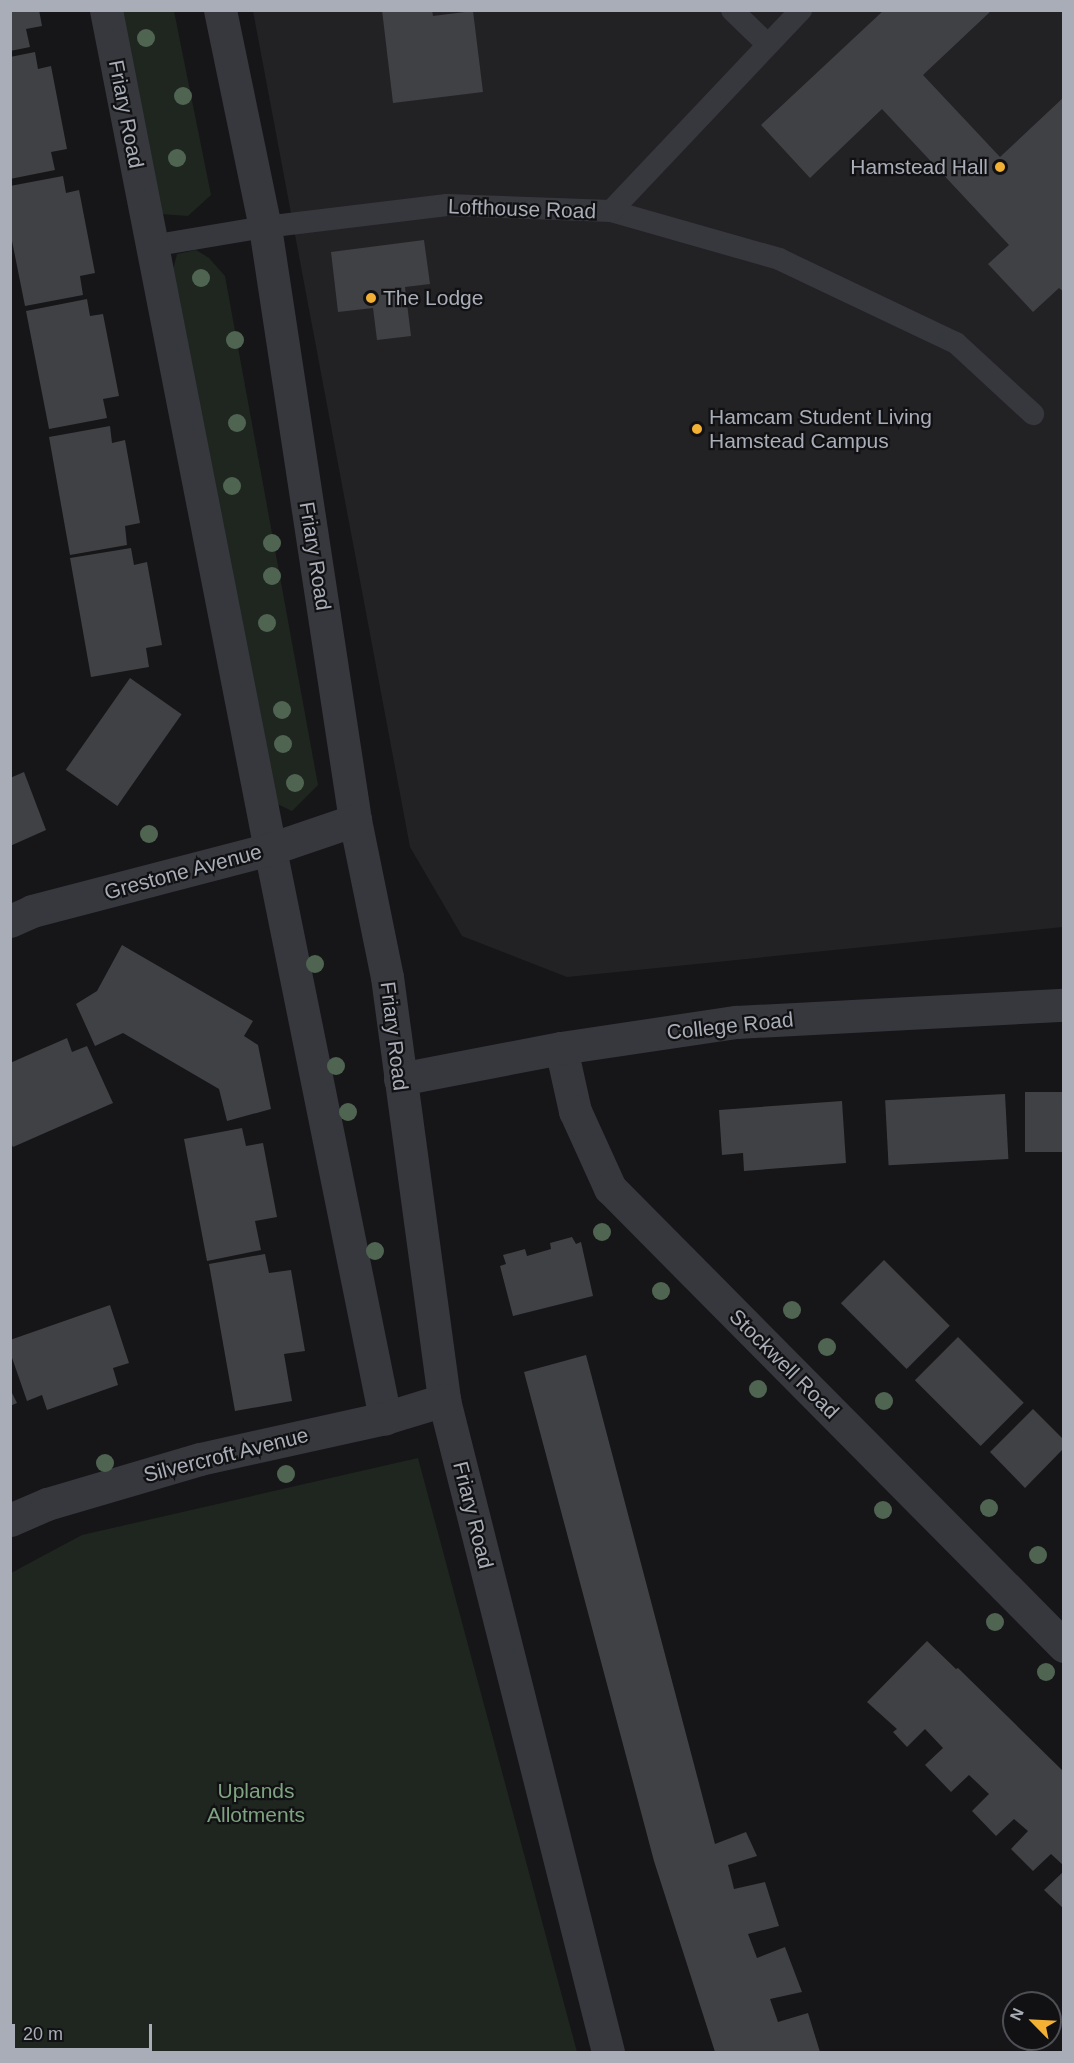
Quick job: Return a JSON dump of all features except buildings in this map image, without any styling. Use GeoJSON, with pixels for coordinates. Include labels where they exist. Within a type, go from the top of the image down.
{"type":"FeatureCollection","features":[{"type":"Feature","properties":{"kind":"street","name":"Friary Road"},"geometry":{"type":"LineString","coordinates":[[106,10],[270,849],[385,1418]]}},
{"type":"Feature","properties":{"kind":"street","name":"Friary Road"},"geometry":{"type":"LineString","coordinates":[[220,10],[265,226],[355,820],[387,977],[444,1400],[608,2052]]}},
{"type":"Feature","properties":{"kind":"street","name":"Grestone Avenue"},"geometry":{"type":"LineString","coordinates":[[10,921],[32,911],[270,849],[355,820]]}},
{"type":"Feature","properties":{"kind":"street","name":"College Road"},"geometry":{"type":"LineString","coordinates":[[400,1079],[561,1048],[736,1022],[1064,1005]]}},
{"type":"Feature","properties":{"kind":"street","name":"Stockwell Road"},"geometry":{"type":"LineString","coordinates":[[561,1048],[575,1111],[610,1188],[1064,1646]]}},
{"type":"Feature","properties":{"kind":"street","name":"Silvercroft Avenue"},"geometry":{"type":"LineString","coordinates":[[10,1520],[47,1504],[200,1459],[385,1418],[444,1400]]}},
{"type":"Feature","properties":{"kind":"lane"},"geometry":{"type":"LineString","coordinates":[[732,10],[767,44]]}},
{"type":"Feature","properties":{"kind":"lane","name":"Lofthouse Road"},"geometry":{"type":"LineString","coordinates":[[151,246],[265,226],[447,205],[611,212],[801,10]]}},
{"type":"Feature","properties":{"kind":"lane"},"geometry":{"type":"LineString","coordinates":[[611,212],[778,259],[883,308],[956,343],[1034,414]]}},
{"type":"Feature","properties":{"kind":"shaded area","name":"Hamcam Student Living Hamstead Campus"},"geometry":{"type":"Polygon","coordinates":[[[253,11],[1063,11],[1063,927],[567,977],[462,936],[410,847],[253,11]]]}},
{"type":"Feature","properties":{"kind":"green space"},"geometry":{"type":"Polygon","coordinates":[[[122,11],[174,11],[211,195],[188,216],[161,214],[122,11]]]}},
{"type":"Feature","properties":{"kind":"green space"},"geometry":{"type":"Polygon","coordinates":[[[196,250],[209,258],[225,276],[318,785],[292,811],[275,803],[173,270],[177,254],[196,250]]]}},
{"type":"Feature","properties":{"kind":"green space","name":"Uplands Allotments"},"geometry":{"type":"Polygon","coordinates":[[[418,1458],[577,2052],[11,2052],[11,1573],[82,1535],[418,1458]]]}},
{"type":"Feature","properties":{"kind":"place","name":"Hamstead Hall"},"geometry":{"type":"Point","coordinates":[1000,167]}},
{"type":"Feature","properties":{"kind":"place","name":"The Lodge"},"geometry":{"type":"Point","coordinates":[371,298]}},
{"type":"Feature","properties":{"kind":"place","name":"Hamcam Student Living Hamstead Campus"},"geometry":{"type":"Point","coordinates":[697,429]}}]}
